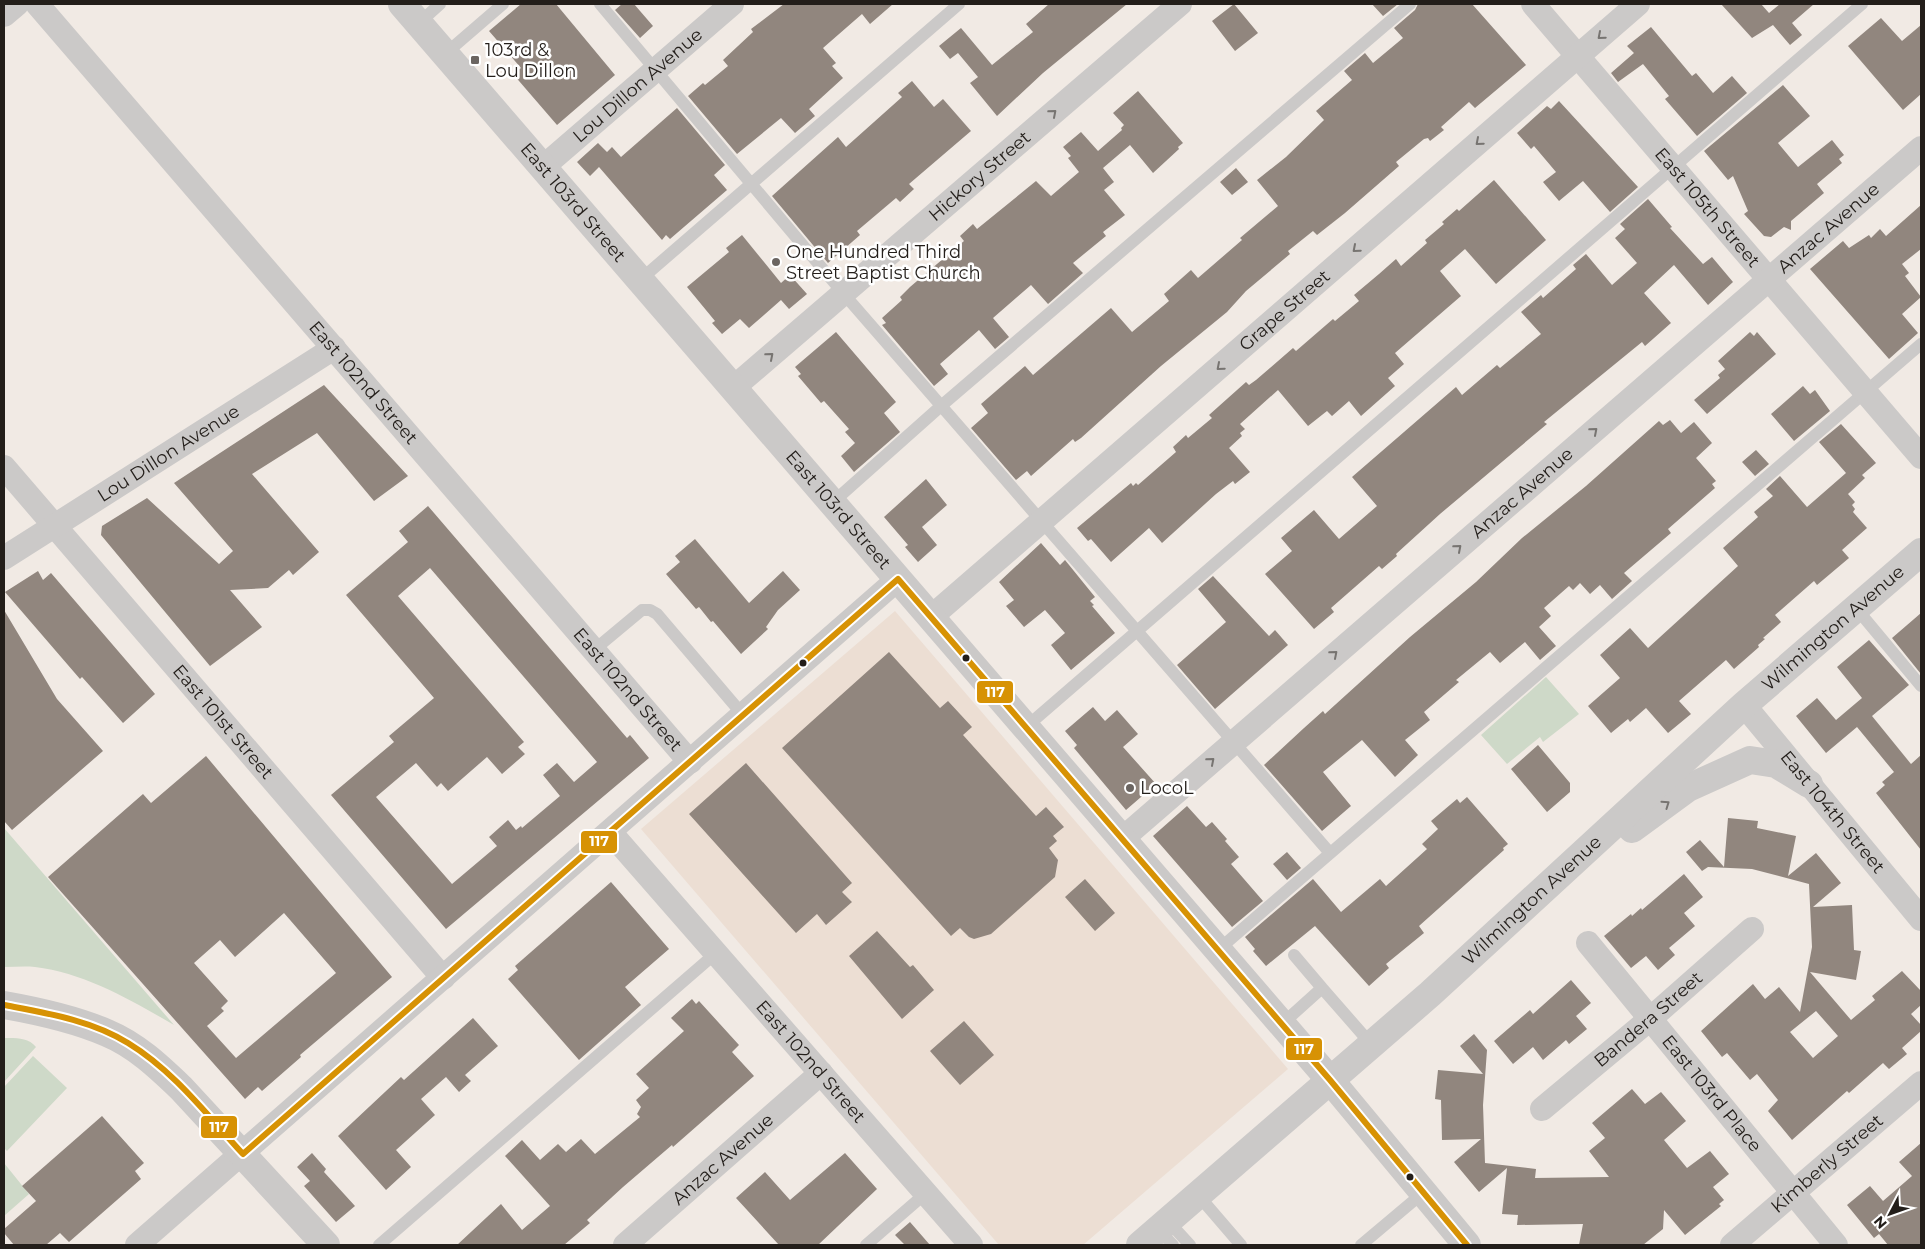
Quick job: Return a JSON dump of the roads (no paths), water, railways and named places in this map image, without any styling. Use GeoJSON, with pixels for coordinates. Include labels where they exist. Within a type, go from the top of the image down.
{"type":"FeatureCollection","features":[{"type":"Feature","properties":{"kind":"main road","name":"East 103rd Street"},"geometry":{"type":"LineString","coordinates":[[411,13],[1282,1024],[1468,1245]]}},
{"type":"Feature","properties":{"kind":"main road","name":"Wilmington Avenue"},"geometry":{"type":"LineString","coordinates":[[1160,1235],[1198,1195],[1372,1044],[1541,893],[1744,705],[1921,552]]}},
{"type":"Feature","properties":{"kind":"main road"},"geometry":{"type":"LineString","coordinates":[[1541,893],[1688,788],[1750,760],[1776,764],[1809,784]]}},
{"type":"Feature","properties":{"kind":"main road"},"geometry":{"type":"LineString","coordinates":[[4,1006],[36,1011],[108,1033],[159,1067],[243,1154],[326,1245]]}},
{"type":"Feature","properties":{"kind":"street"},"geometry":{"type":"LineString","coordinates":[[4,15],[16,4]]}},
{"type":"Feature","properties":{"kind":"street","name":"East 102nd Street"},"geometry":{"type":"LineString","coordinates":[[37,4],[690,762]]}},
{"type":"Feature","properties":{"kind":"street","name":"Lou Dillon Avenue"},"geometry":{"type":"LineString","coordinates":[[543,167],[732,4]]}},
{"type":"Feature","properties":{"kind":"street","name":"Hickory Street"},"geometry":{"type":"LineString","coordinates":[[733,388],[1180,4]]}},
{"type":"Feature","properties":{"kind":"street","name":"East 105th Street"},"geometry":{"type":"LineString","coordinates":[[1533,4],[1921,456]]}},
{"type":"Feature","properties":{"kind":"street","name":"Grape Street"},"geometry":{"type":"LineString","coordinates":[[931,618],[1638,4]]}},
{"type":"Feature","properties":{"kind":"street","name":"Anzac Avenue"},"geometry":{"type":"LineString","coordinates":[[1122,838],[1921,148]]}},
{"type":"Feature","properties":{"kind":"street","name":"Lou Dillon Avenue"},"geometry":{"type":"LineString","coordinates":[[4,558],[334,348]]}},
{"type":"Feature","properties":{"kind":"street","name":"East 101st Street"},"geometry":{"type":"LineString","coordinates":[[4,467],[443,978]]}},
{"type":"Feature","properties":{"kind":"street"},"geometry":{"type":"LineString","coordinates":[[137,1245],[898,579]]}},
{"type":"Feature","properties":{"kind":"street","name":"East 104th Street"},"geometry":{"type":"LineString","coordinates":[[1744,705],[1921,919]]}},
{"type":"Feature","properties":{"kind":"street","name":"East 102nd Street"},"geometry":{"type":"LineString","coordinates":[[610,832],[971,1245]]}},
{"type":"Feature","properties":{"kind":"street","name":"Bandera Street"},"geometry":{"type":"LineString","coordinates":[[1542,1109],[1650,1019],[1752,929]]}},
{"type":"Feature","properties":{"kind":"street","name":"East 103rd Place"},"geometry":{"type":"LineString","coordinates":[[1588,943],[1836,1245]]}},
{"type":"Feature","properties":{"kind":"street","name":"Anzac Avenue"},"geometry":{"type":"LineString","coordinates":[[625,1245],[821,1073]]}},
{"type":"Feature","properties":{"kind":"street","name":"Kimberly Street"},"geometry":{"type":"LineString","coordinates":[[1732,1245],[1921,1083]]}},
{"type":"Feature","properties":{"kind":"lane"},"geometry":{"type":"LineString","coordinates":[[411,13],[440,4]]}},
{"type":"Feature","properties":{"kind":"lane"},"geometry":{"type":"LineString","coordinates":[[445,54],[503,4]]}},
{"type":"Feature","properties":{"kind":"lane"},"geometry":{"type":"LineString","coordinates":[[600,4],[843,293],[1330,853]]}},
{"type":"Feature","properties":{"kind":"lane"},"geometry":{"type":"LineString","coordinates":[[640,280],[959,4]]}},
{"type":"Feature","properties":{"kind":"lane"},"geometry":{"type":"LineString","coordinates":[[832,503],[941,406],[1410,4]]}},
{"type":"Feature","properties":{"kind":"lane"},"geometry":{"type":"LineString","coordinates":[[1026,727],[1862,4]]}},
{"type":"Feature","properties":{"kind":"lane"},"geometry":{"type":"LineString","coordinates":[[1218,950],[1921,344]]}},
{"type":"Feature","properties":{"kind":"lane"},"geometry":{"type":"LineString","coordinates":[[1856,608],[1921,686]]}},
{"type":"Feature","properties":{"kind":"lane"},"geometry":{"type":"LineString","coordinates":[[594,650],[642,610],[650,610],[657,614],[743,715]]}},
{"type":"Feature","properties":{"kind":"lane"},"geometry":{"type":"LineString","coordinates":[[378,1245],[716,953]]}},
{"type":"Feature","properties":{"kind":"lane"},"geometry":{"type":"LineString","coordinates":[[1294,955],[1372,1044]]}},
{"type":"Feature","properties":{"kind":"lane"},"geometry":{"type":"LineString","coordinates":[[1282,1024],[1322,988]]}},
{"type":"Feature","properties":{"kind":"lane"},"geometry":{"type":"LineString","coordinates":[[1362,1245],[1424,1192]]}},
{"type":"Feature","properties":{"kind":"lane"},"geometry":{"type":"LineString","coordinates":[[866,1245],[926,1193]]}},
{"type":"Feature","properties":{"kind":"lane"},"geometry":{"type":"LineString","coordinates":[[1198,1195],[1241,1245]]}},
{"type":"Feature","properties":{"kind":"lane"},"geometry":{"type":"LineString","coordinates":[[1160,1235],[1190,1245]]}},
{"type":"Feature","properties":{"kind":"place","name":"103rd & Lou Dillon"},"geometry":{"type":"Point","coordinates":[475,60]}},
{"type":"Feature","properties":{"kind":"place","name":"One Hundred Third Street Baptist Church"},"geometry":{"type":"Point","coordinates":[776,262]}},
{"type":"Feature","properties":{"kind":"place","name":"LocoL"},"geometry":{"type":"Point","coordinates":[1130,788]}}]}
